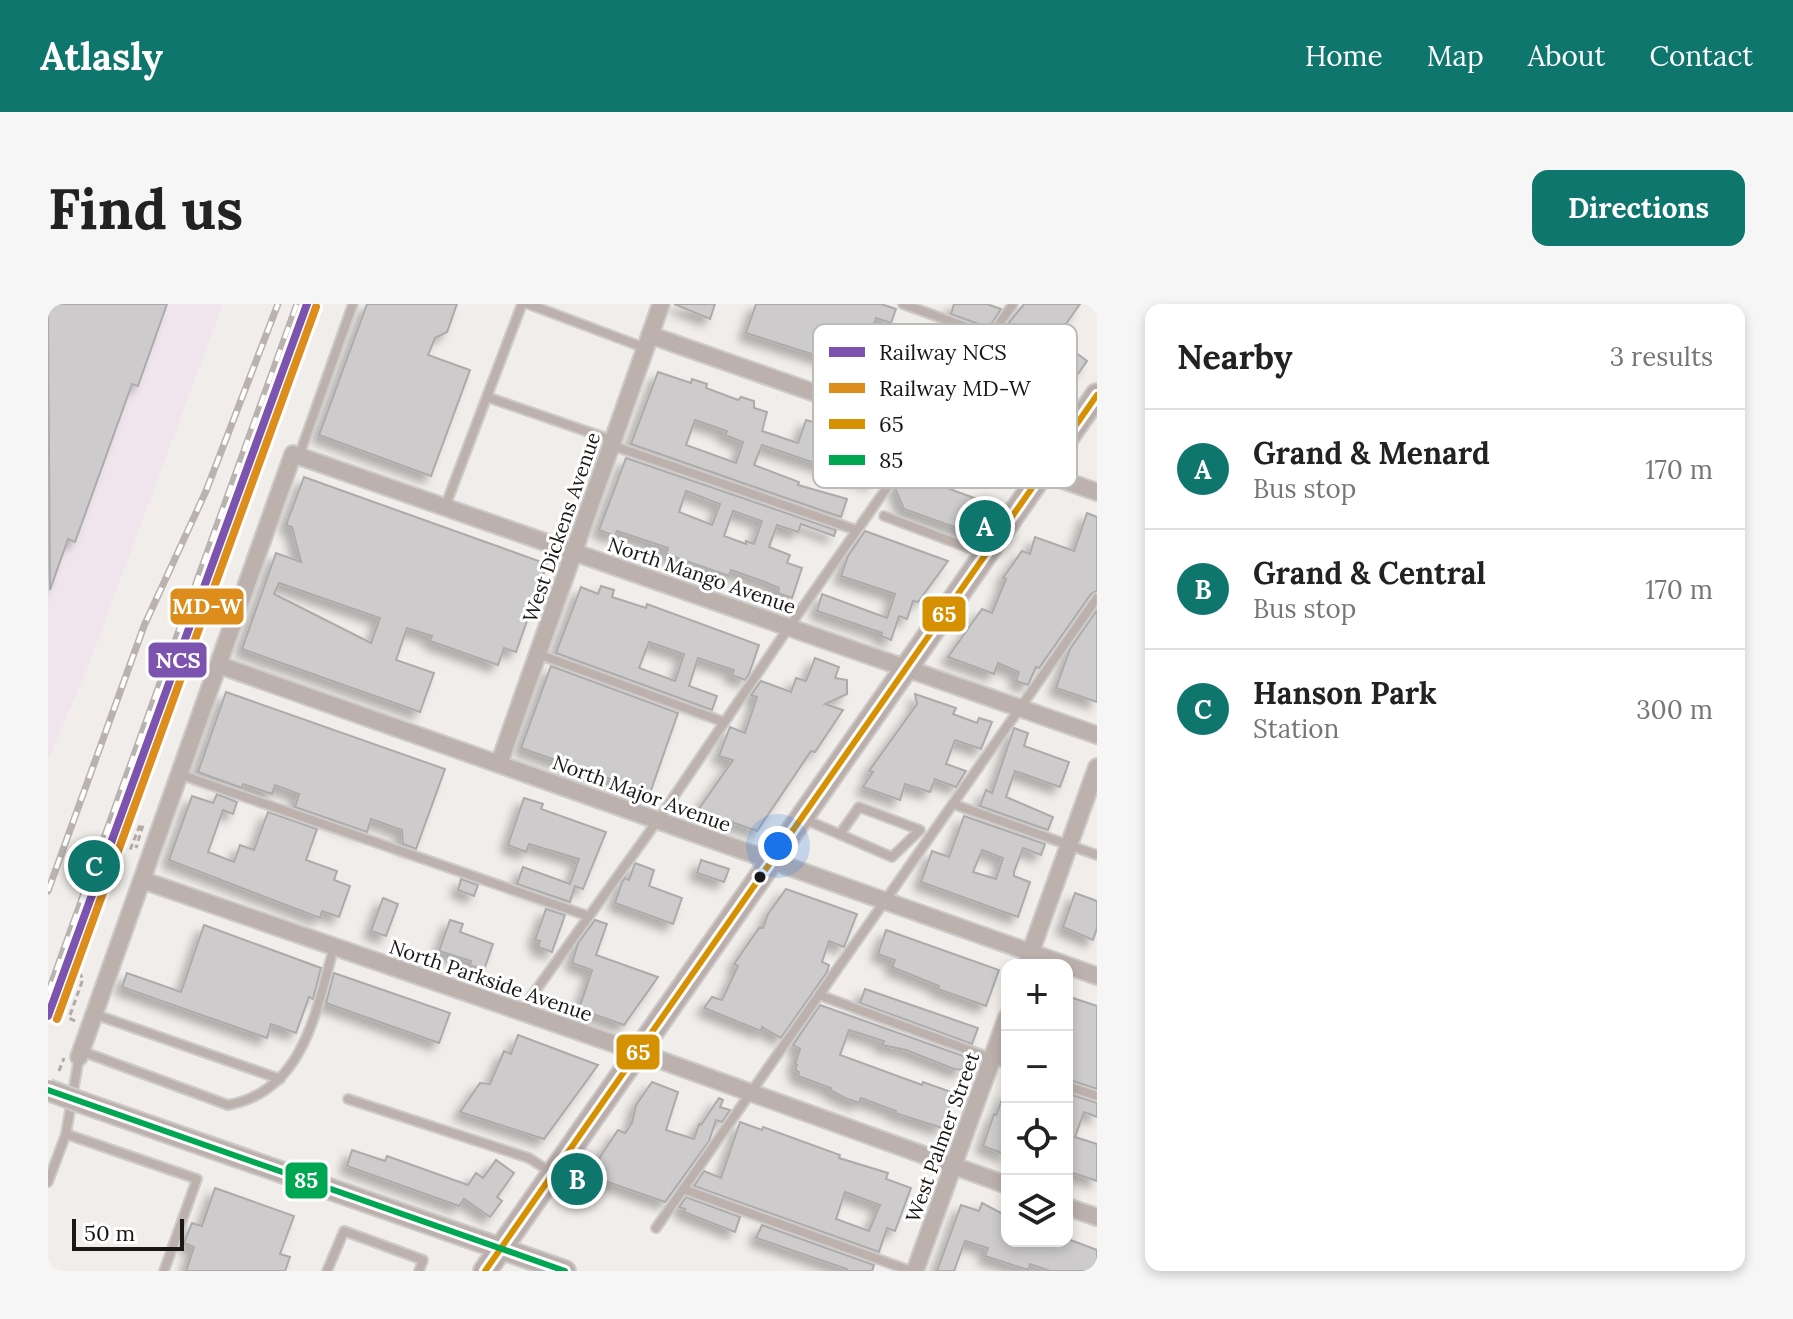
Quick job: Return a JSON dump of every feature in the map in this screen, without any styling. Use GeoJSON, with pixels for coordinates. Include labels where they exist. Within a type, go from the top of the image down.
{"type":"FeatureCollection","features":[{"type":"Feature","properties":{"kind":"main road"},"geometry":{"type":"LineString","coordinates":[[1077,424],[1097,395]]}},
{"type":"Feature","properties":{"kind":"main road"},"geometry":{"type":"LineString","coordinates":[[485,1271],[1032,488]]}},
{"type":"Feature","properties":{"kind":"street","name":"West Dickens Avenue"},"geometry":{"type":"LineString","coordinates":[[499,764],[661,304]]}},
{"type":"Feature","properties":{"kind":"street"},"geometry":{"type":"LineString","coordinates":[[648,341],[813,395]]}},
{"type":"Feature","properties":{"kind":"street","name":"North Mango Avenue"},"geometry":{"type":"LineString","coordinates":[[296,455],[1097,735]]}},
{"type":"Feature","properties":{"kind":"street"},"geometry":{"type":"LineString","coordinates":[[74,1057],[94,1014],[296,455]]}},
{"type":"Feature","properties":{"kind":"street"},"geometry":{"type":"LineString","coordinates":[[1077,485],[1097,492]]}},
{"type":"Feature","properties":{"kind":"street","name":"North Major Avenue"},"geometry":{"type":"LineString","coordinates":[[219,665],[886,901],[1028,958],[1097,976]]}},
{"type":"Feature","properties":{"kind":"street"},"geometry":{"type":"LineString","coordinates":[[1028,958],[1097,767]]}},
{"type":"Feature","properties":{"kind":"street","name":"North Parkside Avenue"},"geometry":{"type":"LineString","coordinates":[[142,880],[638,1052],[1001,1183]]}},
{"type":"Feature","properties":{"kind":"street","name":"West Palmer Street"},"geometry":{"type":"LineString","coordinates":[[913,1271],[953,1166],[999,1062],[1005,1031]]}},
{"type":"Feature","properties":{"kind":"street"},"geometry":{"type":"LineString","coordinates":[[48,1090],[565,1271]]}},
{"type":"Feature","properties":{"kind":"street"},"geometry":{"type":"LineString","coordinates":[[1073,1209],[1097,1217]]}},
{"type":"Feature","properties":{"kind":"lane"},"geometry":{"type":"LineString","coordinates":[[296,455],[353,304]]}},
{"type":"Feature","properties":{"kind":"lane"},"geometry":{"type":"LineString","coordinates":[[445,507],[525,304],[648,341]]}},
{"type":"Feature","properties":{"kind":"lane"},"geometry":{"type":"LineString","coordinates":[[903,304],[958,324]]}},
{"type":"Feature","properties":{"kind":"lane"},"geometry":{"type":"LineString","coordinates":[[999,324],[1013,304]]}},
{"type":"Feature","properties":{"kind":"lane"},"geometry":{"type":"LineString","coordinates":[[487,397],[856,530]]}},
{"type":"Feature","properties":{"kind":"lane"},"geometry":{"type":"LineString","coordinates":[[520,1011],[658,820],[886,488]]}},
{"type":"Feature","properties":{"kind":"lane"},"geometry":{"type":"LineString","coordinates":[[884,516],[986,554]]}},
{"type":"Feature","properties":{"kind":"lane"},"geometry":{"type":"LineString","coordinates":[[656,1228],[1093,610],[1097,598]]}},
{"type":"Feature","properties":{"kind":"lane"},"geometry":{"type":"LineString","coordinates":[[538,654],[724,722]]}},
{"type":"Feature","properties":{"kind":"lane"},"geometry":{"type":"LineString","coordinates":[[179,774],[588,916]]}},
{"type":"Feature","properties":{"kind":"lane"},"geometry":{"type":"LineString","coordinates":[[953,804],[1097,855]]}},
{"type":"Feature","properties":{"kind":"lane"},"geometry":{"type":"LineString","coordinates":[[801,818],[892,857],[920,830],[859,807],[840,834]]}},
{"type":"Feature","properties":{"kind":"lane"},"geometry":{"type":"LineString","coordinates":[[48,1182],[66,1134],[74,1057],[228,1105],[249,1101],[280,1079],[300,1049],[334,946]]}},
{"type":"Feature","properties":{"kind":"lane"},"geometry":{"type":"LineString","coordinates":[[819,995],[999,1062]]}},
{"type":"Feature","properties":{"kind":"lane"},"geometry":{"type":"LineString","coordinates":[[94,1014],[280,1079]]}},
{"type":"Feature","properties":{"kind":"lane"},"geometry":{"type":"LineString","coordinates":[[1073,1088],[1097,1096]]}},
{"type":"Feature","properties":{"kind":"lane"},"geometry":{"type":"LineString","coordinates":[[348,1099],[529,1158],[553,1173]]}},
{"type":"Feature","properties":{"kind":"lane"},"geometry":{"type":"LineString","coordinates":[[66,1134],[197,1179],[164,1271]]}},
{"type":"Feature","properties":{"kind":"lane"},"geometry":{"type":"LineString","coordinates":[[683,1189],[913,1271]]}},
{"type":"Feature","properties":{"kind":"lane"},"geometry":{"type":"LineString","coordinates":[[327,1271],[344,1231],[423,1260],[419,1271]]}},
{"type":"Feature","properties":{"kind":"path"},"geometry":{"type":"LineString","coordinates":[[121,847],[130,850],[139,851],[135,847],[143,825],[140,825],[130,850]]}},
{"type":"Feature","properties":{"kind":"path"},"geometry":{"type":"LineString","coordinates":[[76,1021],[69,1018],[83,979],[77,969]]}},
{"type":"Feature","properties":{"kind":"path"},"geometry":{"type":"LineString","coordinates":[[59,1071],[74,1057]]}},
{"type":"Feature","properties":{"kind":"shaded area"},"geometry":{"type":"Polygon","coordinates":[[[48,304],[223,304],[87,669],[48,760],[48,304]]]}},
{"type":"Feature","properties":{"kind":"building"},"geometry":{"type":"Polygon","coordinates":[[[48,304],[167,304],[138,386],[132,384],[75,542],[68,539],[50,590],[48,304]]]}},
{"type":"Feature","properties":{"kind":"building"},"geometry":{"type":"Polygon","coordinates":[[[367,304],[457,304],[447,332],[435,338],[428,355],[470,370],[431,476],[319,435],[367,304]]]}},
{"type":"Feature","properties":{"kind":"building"},"geometry":{"type":"Polygon","coordinates":[[[674,304],[715,304],[710,319],[674,304]]]}},
{"type":"Feature","properties":{"kind":"building"},"geometry":{"type":"Polygon","coordinates":[[[756,304],[881,304],[896,309],[891,323],[876,318],[874,324],[813,324],[813,354],[746,333],[756,304]]]}},
{"type":"Feature","properties":{"kind":"building"},"geometry":{"type":"Polygon","coordinates":[[[954,304],[987,304],[1001,309],[991,324],[978,324],[951,314],[954,304]]]}},
{"type":"Feature","properties":{"kind":"building"},"geometry":{"type":"Polygon","coordinates":[[[1024,304],[1080,304],[1066,324],[1008,324],[1024,304]]]}},
{"type":"Feature","properties":{"kind":"building"},"geometry":{"type":"Polygon","coordinates":[[[1077,354],[1087,361],[1077,375],[1077,354]]]}},
{"type":"Feature","properties":{"kind":"building"},"geometry":{"type":"Polygon","coordinates":[[[658,372],[691,383],[692,379],[707,384],[706,388],[738,400],[741,397],[754,401],[754,408],[767,412],[762,431],[798,443],[806,420],[813,422],[813,462],[762,445],[754,465],[799,482],[798,485],[847,499],[841,517],[631,444],[658,372]],[[695,420],[686,445],[736,463],[743,442],[725,435],[727,431],[695,420]]]}},
{"type":"Feature","properties":{"kind":"building"},"geometry":{"type":"Polygon","coordinates":[[[626,458],[836,530],[834,536],[801,524],[798,532],[777,525],[769,547],[790,555],[787,563],[802,568],[792,598],[778,593],[779,588],[731,570],[729,576],[666,554],[668,548],[617,531],[615,536],[599,530],[626,458]],[[686,491],[679,512],[712,525],[720,504],[686,491]],[[733,511],[724,536],[754,544],[762,521],[733,511]]]}},
{"type":"Feature","properties":{"kind":"building"},"geometry":{"type":"Polygon","coordinates":[[[304,477],[547,564],[516,652],[504,648],[498,665],[430,641],[432,636],[407,628],[396,660],[434,673],[420,712],[242,649],[276,553],[301,562],[292,527],[286,525],[304,477]],[[279,583],[274,594],[371,643],[380,618],[279,583]]]}},
{"type":"Feature","properties":{"kind":"building"},"geometry":{"type":"Polygon","coordinates":[[[895,488],[947,488],[988,503],[968,532],[904,509],[895,488]]]}},
{"type":"Feature","properties":{"kind":"building"},"geometry":{"type":"Polygon","coordinates":[[[1087,513],[1097,517],[1097,591],[1091,594],[1039,668],[1036,667],[1028,685],[1016,681],[1019,672],[998,663],[994,674],[948,657],[982,609],[992,613],[1006,579],[1003,578],[1022,551],[1030,554],[1035,537],[1074,551],[1087,513]]]}},
{"type":"Feature","properties":{"kind":"building"},"geometry":{"type":"Polygon","coordinates":[[[865,531],[948,561],[918,602],[913,601],[907,619],[899,616],[891,640],[881,636],[882,633],[817,611],[822,594],[887,618],[895,594],[841,576],[848,556],[865,531]]]}},
{"type":"Feature","properties":{"kind":"building"},"geometry":{"type":"Polygon","coordinates":[[[601,586],[614,590],[612,597],[646,608],[647,604],[759,645],[749,674],[745,680],[732,675],[734,670],[698,658],[689,686],[717,696],[712,710],[556,653],[581,587],[598,594],[601,586]],[[649,642],[639,668],[675,681],[684,654],[649,642]]]}},
{"type":"Feature","properties":{"kind":"building"},"geometry":{"type":"Polygon","coordinates":[[[1097,610],[1097,702],[1056,688],[1070,649],[1097,610]]]}},
{"type":"Feature","properties":{"kind":"building"},"geometry":{"type":"Polygon","coordinates":[[[815,658],[839,667],[835,678],[847,680],[847,694],[825,704],[843,710],[757,831],[698,810],[733,760],[719,756],[730,727],[745,733],[757,697],[751,695],[761,681],[791,692],[796,678],[806,681],[815,658]]]}},
{"type":"Feature","properties":{"kind":"building"},"geometry":{"type":"Polygon","coordinates":[[[551,666],[678,713],[650,793],[521,748],[551,666]]]}},
{"type":"Feature","properties":{"kind":"building"},"geometry":{"type":"Polygon","coordinates":[[[226,692],[445,769],[416,849],[403,844],[402,830],[371,819],[367,832],[295,807],[299,794],[275,785],[272,794],[243,784],[242,788],[198,772],[226,692]]]}},
{"type":"Feature","properties":{"kind":"building"},"geometry":{"type":"Polygon","coordinates":[[[915,694],[956,708],[953,714],[977,723],[979,718],[992,722],[981,749],[955,740],[946,764],[966,771],[956,787],[935,779],[930,792],[905,784],[900,800],[863,787],[873,772],[869,771],[917,704],[915,694]]]}},
{"type":"Feature","properties":{"kind":"building"},"geometry":{"type":"Polygon","coordinates":[[[1014,728],[1028,733],[1024,746],[1069,762],[1060,787],[1015,771],[1006,797],[1053,817],[1048,830],[980,806],[986,790],[992,793],[1014,728]]]}},
{"type":"Feature","properties":{"kind":"building"},"geometry":{"type":"Polygon","coordinates":[[[217,794],[237,802],[233,814],[223,810],[208,852],[234,862],[240,845],[254,850],[268,812],[317,829],[306,860],[337,871],[334,880],[350,886],[339,917],[322,911],[320,918],[169,860],[192,796],[213,803],[217,794]]]}},
{"type":"Feature","properties":{"kind":"building"},"geometry":{"type":"Polygon","coordinates":[[[524,798],[543,804],[541,809],[606,832],[583,889],[575,886],[570,902],[517,884],[523,867],[570,884],[579,859],[529,844],[526,852],[508,845],[524,798]]]}},
{"type":"Feature","properties":{"kind":"building"},"geometry":{"type":"Polygon","coordinates":[[[964,816],[1045,844],[1041,855],[1023,848],[1014,872],[1014,876],[1030,882],[1018,917],[921,882],[932,851],[949,857],[964,816]],[[982,850],[973,872],[996,879],[1003,858],[982,850]]]}},
{"type":"Feature","properties":{"kind":"building"},"geometry":{"type":"Polygon","coordinates":[[[701,860],[729,869],[724,882],[697,873],[701,860]]]}},
{"type":"Feature","properties":{"kind":"building"},"geometry":{"type":"Polygon","coordinates":[[[635,863],[654,870],[649,886],[682,898],[673,924],[615,903],[622,882],[625,878],[629,880],[635,863]]]}},
{"type":"Feature","properties":{"kind":"building"},"geometry":{"type":"Polygon","coordinates":[[[461,879],[478,885],[474,896],[458,890],[461,879]]]}},
{"type":"Feature","properties":{"kind":"building"},"geometry":{"type":"Polygon","coordinates":[[[786,889],[857,914],[844,947],[829,941],[822,962],[829,965],[827,972],[781,1038],[762,1027],[761,1031],[704,1008],[712,997],[722,1000],[738,966],[734,964],[759,928],[763,928],[768,914],[786,889]]]}},
{"type":"Feature","properties":{"kind":"building"},"geometry":{"type":"Polygon","coordinates":[[[1075,893],[1097,901],[1097,928],[1093,940],[1063,927],[1075,893]]]}},
{"type":"Feature","properties":{"kind":"building"},"geometry":{"type":"Polygon","coordinates":[[[383,898],[398,904],[386,936],[371,931],[383,898]]]}},
{"type":"Feature","properties":{"kind":"building"},"geometry":{"type":"Polygon","coordinates":[[[546,909],[565,915],[552,952],[538,947],[540,941],[535,940],[546,909]]]}},
{"type":"Feature","properties":{"kind":"building"},"geometry":{"type":"Polygon","coordinates":[[[450,920],[463,924],[460,932],[493,944],[484,970],[470,965],[471,961],[439,951],[450,920]]]}},
{"type":"Feature","properties":{"kind":"building"},"geometry":{"type":"Polygon","coordinates":[[[595,920],[607,924],[596,955],[658,977],[624,1025],[579,1009],[592,970],[572,963],[578,943],[595,920]]]}},
{"type":"Feature","properties":{"kind":"building"},"geometry":{"type":"Polygon","coordinates":[[[204,925],[321,968],[313,999],[309,997],[296,1033],[271,1024],[267,1038],[122,987],[127,973],[181,992],[204,925]]]}},
{"type":"Feature","properties":{"kind":"building"},"geometry":{"type":"Polygon","coordinates":[[[886,930],[999,970],[986,1006],[938,989],[939,986],[892,967],[895,960],[878,954],[886,930]]]}},
{"type":"Feature","properties":{"kind":"building"},"geometry":{"type":"Polygon","coordinates":[[[334,973],[450,1013],[439,1043],[326,1003],[334,973]]]}},
{"type":"Feature","properties":{"kind":"building"},"geometry":{"type":"Polygon","coordinates":[[[865,989],[978,1028],[972,1044],[860,1003],[865,989]]]}},
{"type":"Feature","properties":{"kind":"building"},"geometry":{"type":"Polygon","coordinates":[[[1073,998],[1097,1006],[1097,1089],[1073,1081],[1073,998]]]}},
{"type":"Feature","properties":{"kind":"building"},"geometry":{"type":"Polygon","coordinates":[[[820,1005],[966,1057],[962,1070],[954,1069],[906,1050],[882,1045],[884,1041],[849,1030],[840,1055],[922,1085],[923,1082],[954,1093],[942,1128],[861,1098],[859,1103],[845,1098],[831,1088],[798,1076],[795,1064],[800,1049],[793,1045],[820,1005]]]}},
{"type":"Feature","properties":{"kind":"building"},"geometry":{"type":"Polygon","coordinates":[[[518,1035],[598,1065],[544,1139],[460,1112],[480,1083],[490,1084],[504,1051],[511,1054],[518,1035]]]}},
{"type":"Feature","properties":{"kind":"building"},"geometry":{"type":"Polygon","coordinates":[[[652,1082],[678,1092],[666,1130],[694,1139],[699,1124],[719,1098],[723,1100],[720,1107],[730,1110],[722,1122],[716,1120],[709,1141],[665,1202],[588,1175],[618,1130],[625,1133],[632,1123],[636,1105],[652,1082]]]}},
{"type":"Feature","properties":{"kind":"building"},"geometry":{"type":"Polygon","coordinates":[[[1073,1095],[1097,1103],[1097,1117],[1084,1112],[1075,1137],[1097,1144],[1097,1181],[1073,1173],[1073,1095]]]}},
{"type":"Feature","properties":{"kind":"building"},"geometry":{"type":"Polygon","coordinates":[[[1001,1102],[1001,1153],[983,1146],[1001,1102]]]}},
{"type":"Feature","properties":{"kind":"building"},"geometry":{"type":"Polygon","coordinates":[[[740,1122],[762,1130],[763,1127],[840,1155],[839,1158],[888,1173],[886,1179],[911,1188],[895,1231],[887,1228],[879,1252],[694,1186],[704,1171],[721,1178],[740,1122]],[[845,1192],[836,1219],[869,1231],[880,1205],[845,1192]]]}},
{"type":"Feature","properties":{"kind":"building"},"geometry":{"type":"Polygon","coordinates":[[[352,1150],[385,1161],[387,1156],[468,1185],[476,1173],[483,1178],[496,1160],[514,1173],[497,1197],[502,1201],[490,1217],[464,1199],[459,1206],[347,1166],[352,1150]]]}},
{"type":"Feature","properties":{"kind":"building"},"geometry":{"type":"Polygon","coordinates":[[[215,1188],[294,1216],[280,1254],[290,1257],[285,1271],[186,1271],[194,1247],[184,1243],[192,1223],[202,1226],[215,1188]]]}},
{"type":"Feature","properties":{"kind":"building"},"geometry":{"type":"Polygon","coordinates":[[[686,1197],[740,1217],[735,1232],[684,1212],[685,1209],[679,1207],[686,1197]]]}},
{"type":"Feature","properties":{"kind":"building"},"geometry":{"type":"Polygon","coordinates":[[[982,1203],[1001,1213],[1001,1247],[1073,1247],[1073,1241],[1097,1250],[1097,1271],[1050,1271],[1030,1264],[1028,1270],[985,1256],[988,1248],[965,1241],[954,1271],[937,1271],[961,1205],[979,1211],[982,1203]]]}},
{"type":"Feature","properties":{"kind":"building"},"geometry":{"type":"Polygon","coordinates":[[[762,1225],[874,1265],[872,1271],[846,1271],[756,1238],[762,1225]]]}},
{"type":"Feature","properties":{"kind":"railway"},"geometry":{"type":"LineString","coordinates":[[48,891],[144,626],[206,491],[278,304]]}},
{"type":"Feature","properties":{"kind":"railway"},"geometry":{"type":"LineString","coordinates":[[48,993],[297,304]]}},
{"type":"Feature","properties":{"kind":"rail line","name":"NCS"},"geometry":{"type":"LineString","coordinates":[[48,1016],[307,304]]}},
{"type":"Feature","properties":{"kind":"rail line","name":"MD-W"},"geometry":{"type":"LineString","coordinates":[[57,1019],[316,307]]}},
{"type":"Feature","properties":{"kind":"transit line","name":"65"},"geometry":{"type":"LineString","coordinates":[[1077,424],[1097,395]]}},
{"type":"Feature","properties":{"kind":"transit line","name":"65"},"geometry":{"type":"LineString","coordinates":[[485,1271],[1032,488]]}},
{"type":"Feature","properties":{"kind":"transit line","name":"85"},"geometry":{"type":"LineString","coordinates":[[48,1090],[565,1271]]}},
{"type":"Feature","properties":{"kind":"place","name":"Grand & Menard"},"geometry":{"type":"Point","coordinates":[985,526]}},
{"type":"Feature","properties":{"kind":"place","name":"Hanson Park"},"geometry":{"type":"Point","coordinates":[94,866]}},
{"type":"Feature","properties":{"kind":"place","name":"Grand & Central"},"geometry":{"type":"Point","coordinates":[577,1179]}}]}
